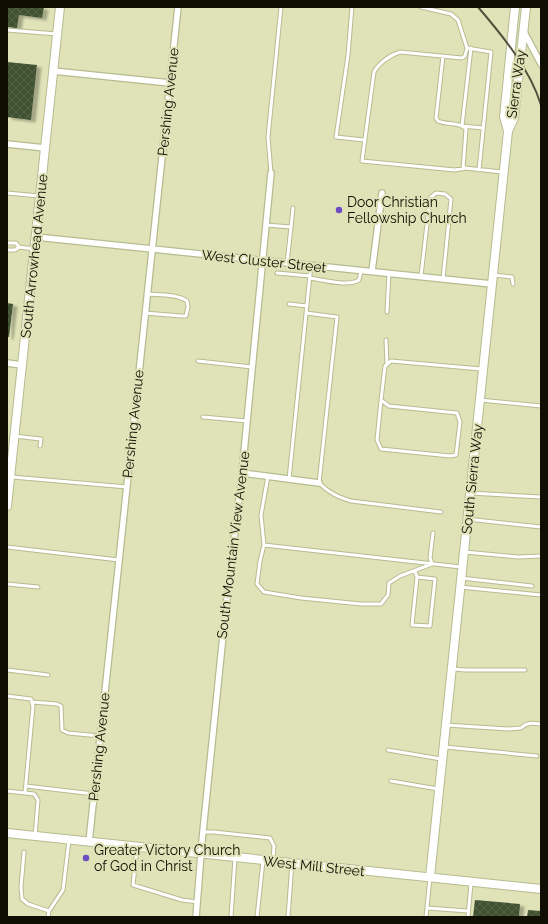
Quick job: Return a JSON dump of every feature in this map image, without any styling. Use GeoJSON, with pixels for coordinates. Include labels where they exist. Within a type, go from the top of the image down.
{"type":"FeatureCollection","features":[{"type":"Feature","properties":{"kind":"main road","name":"South Arrowhead Avenue"},"geometry":{"type":"LineString","coordinates":[[7,506],[60,7]]}},
{"type":"Feature","properties":{"kind":"main road","name":"Sierra Way"},"geometry":{"type":"LineString","coordinates":[[508,132],[504,117],[514,7]]}},
{"type":"Feature","properties":{"kind":"main road","name":"Sierra Way"},"geometry":{"type":"LineString","coordinates":[[508,132],[514,118],[526,7]]}},
{"type":"Feature","properties":{"kind":"main road","name":"South Sierra Way"},"geometry":{"type":"LineString","coordinates":[[430,877],[508,132]]}},
{"type":"Feature","properties":{"kind":"main road","name":"West Mill Street"},"geometry":{"type":"LineString","coordinates":[[7,833],[541,890]]}},
{"type":"Feature","properties":{"kind":"street","name":"Pershing Avenue"},"geometry":{"type":"LineString","coordinates":[[89,842],[178,7]]}},
{"type":"Feature","properties":{"kind":"street"},"geometry":{"type":"LineString","coordinates":[[523,30],[541,64]]}},
{"type":"Feature","properties":{"kind":"street"},"geometry":{"type":"LineString","coordinates":[[53,71],[170,83]]}},
{"type":"Feature","properties":{"kind":"street"},"geometry":{"type":"LineString","coordinates":[[7,144],[45,148]]}},
{"type":"Feature","properties":{"kind":"street","name":"South Mountain View Avenue"},"geometry":{"type":"LineString","coordinates":[[196,917],[200,854],[224,616],[242,473],[271,173]]}},
{"type":"Feature","properties":{"kind":"street"},"geometry":{"type":"LineString","coordinates":[[372,271],[382,193]]}},
{"type":"Feature","properties":{"kind":"street","name":"West Cluster Street"},"geometry":{"type":"LineString","coordinates":[[36,237],[492,284]]}},
{"type":"Feature","properties":{"kind":"street"},"geometry":{"type":"LineString","coordinates":[[7,363],[22,365]]}},
{"type":"Feature","properties":{"kind":"street"},"geometry":{"type":"LineString","coordinates":[[242,473],[319,483]]}},
{"type":"Feature","properties":{"kind":"lane"},"geometry":{"type":"LineString","coordinates":[[271,173],[268,137],[281,7]]}},
{"type":"Feature","properties":{"kind":"lane"},"geometry":{"type":"LineString","coordinates":[[352,7],[348,55],[336,137],[364,140]]}},
{"type":"Feature","properties":{"kind":"lane"},"geometry":{"type":"LineString","coordinates":[[421,7],[450,14],[458,20],[469,48],[462,126]]}},
{"type":"Feature","properties":{"kind":"lane"},"geometry":{"type":"LineString","coordinates":[[7,30],[57,34]]}},
{"type":"Feature","properties":{"kind":"lane"},"geometry":{"type":"LineString","coordinates":[[469,48],[463,58],[400,52],[393,54],[376,68],[374,72],[361,158],[363,162],[455,170],[463,169],[504,172]]}},
{"type":"Feature","properties":{"kind":"lane"},"geometry":{"type":"LineString","coordinates":[[469,48],[491,52],[479,170]]}},
{"type":"Feature","properties":{"kind":"lane"},"geometry":{"type":"LineString","coordinates":[[443,56],[436,118],[441,123],[483,128]]}},
{"type":"Feature","properties":{"kind":"lane"},"geometry":{"type":"LineString","coordinates":[[462,126],[466,129],[463,169]]}},
{"type":"Feature","properties":{"kind":"lane"},"geometry":{"type":"LineString","coordinates":[[7,193],[40,196]]}},
{"type":"Feature","properties":{"kind":"lane"},"geometry":{"type":"LineString","coordinates":[[421,276],[430,198],[436,193],[445,194],[451,199],[443,279]]}},
{"type":"Feature","properties":{"kind":"lane"},"geometry":{"type":"LineString","coordinates":[[288,263],[293,208]]}},
{"type":"Feature","properties":{"kind":"lane"},"geometry":{"type":"LineString","coordinates":[[266,225],[291,227]]}},
{"type":"Feature","properties":{"kind":"lane"},"geometry":{"type":"LineString","coordinates":[[7,243],[16,243],[19,247],[34,249]]}},
{"type":"Feature","properties":{"kind":"lane"},"geometry":{"type":"LineString","coordinates":[[7,250],[15,250],[19,247]]}},
{"type":"Feature","properties":{"kind":"lane"},"geometry":{"type":"LineString","coordinates":[[289,479],[311,265]]}},
{"type":"Feature","properties":{"kind":"lane"},"geometry":{"type":"LineString","coordinates":[[277,273],[346,283],[356,283],[359,280],[362,270]]}},
{"type":"Feature","properties":{"kind":"lane"},"geometry":{"type":"LineString","coordinates":[[386,312],[389,273]]}},
{"type":"Feature","properties":{"kind":"lane"},"geometry":{"type":"LineString","coordinates":[[493,275],[512,277],[513,284]]}},
{"type":"Feature","properties":{"kind":"lane"},"geometry":{"type":"LineString","coordinates":[[145,313],[186,316],[187,311],[186,301],[183,299],[175,296],[147,294]]}},
{"type":"Feature","properties":{"kind":"lane"},"geometry":{"type":"LineString","coordinates":[[288,304],[307,306]]}},
{"type":"Feature","properties":{"kind":"lane"},"geometry":{"type":"LineString","coordinates":[[306,313],[337,317],[319,483],[328,492],[339,498],[351,501],[441,512]]}},
{"type":"Feature","properties":{"kind":"lane"},"geometry":{"type":"LineString","coordinates":[[382,400],[389,406],[458,413],[460,422],[456,455],[450,456],[381,449],[378,440],[385,366],[387,364],[386,340]]}},
{"type":"Feature","properties":{"kind":"lane"},"geometry":{"type":"LineString","coordinates":[[198,361],[252,367]]}},
{"type":"Feature","properties":{"kind":"lane"},"geometry":{"type":"LineString","coordinates":[[387,364],[391,361],[483,369]]}},
{"type":"Feature","properties":{"kind":"lane"},"geometry":{"type":"LineString","coordinates":[[480,400],[541,406]]}},
{"type":"Feature","properties":{"kind":"lane"},"geometry":{"type":"LineString","coordinates":[[203,417],[247,421]]}},
{"type":"Feature","properties":{"kind":"lane"},"geometry":{"type":"LineString","coordinates":[[14,436],[41,439],[40,446]]}},
{"type":"Feature","properties":{"kind":"lane"},"geometry":{"type":"LineString","coordinates":[[268,476],[261,515],[264,544],[257,584],[264,592],[301,598],[361,604],[381,604],[388,595],[389,583],[400,576],[432,564]]}},
{"type":"Feature","properties":{"kind":"lane"},"geometry":{"type":"LineString","coordinates":[[10,477],[127,488]]}},
{"type":"Feature","properties":{"kind":"lane"},"geometry":{"type":"LineString","coordinates":[[470,493],[541,497]]}},
{"type":"Feature","properties":{"kind":"lane"},"geometry":{"type":"LineString","coordinates":[[468,519],[541,527]]}},
{"type":"Feature","properties":{"kind":"lane"},"geometry":{"type":"LineString","coordinates":[[432,564],[430,558],[433,533]]}},
{"type":"Feature","properties":{"kind":"lane"},"geometry":{"type":"LineString","coordinates":[[264,544],[463,567]]}},
{"type":"Feature","properties":{"kind":"lane"},"geometry":{"type":"LineString","coordinates":[[7,547],[119,560]]}},
{"type":"Feature","properties":{"kind":"lane"},"geometry":{"type":"LineString","coordinates":[[464,552],[518,557],[541,556]]}},
{"type":"Feature","properties":{"kind":"lane"},"geometry":{"type":"LineString","coordinates":[[415,571],[417,577],[412,625],[430,626],[435,579],[417,577]]}},
{"type":"Feature","properties":{"kind":"lane"},"geometry":{"type":"LineString","coordinates":[[461,578],[532,586]]}},
{"type":"Feature","properties":{"kind":"lane"},"geometry":{"type":"LineString","coordinates":[[7,584],[38,586]]}},
{"type":"Feature","properties":{"kind":"lane"},"geometry":{"type":"LineString","coordinates":[[460,587],[541,595]]}},
{"type":"Feature","properties":{"kind":"lane"},"geometry":{"type":"LineString","coordinates":[[452,669],[525,670]]}},
{"type":"Feature","properties":{"kind":"lane"},"geometry":{"type":"LineString","coordinates":[[7,670],[48,675]]}},
{"type":"Feature","properties":{"kind":"lane"},"geometry":{"type":"LineString","coordinates":[[7,696],[31,699],[32,702],[57,704],[61,706],[62,730],[68,733],[100,736]]}},
{"type":"Feature","properties":{"kind":"lane"},"geometry":{"type":"LineString","coordinates":[[25,793],[32,702]]}},
{"type":"Feature","properties":{"kind":"lane"},"geometry":{"type":"LineString","coordinates":[[446,725],[508,729],[521,728],[525,724],[541,724]]}},
{"type":"Feature","properties":{"kind":"lane"},"geometry":{"type":"LineString","coordinates":[[444,747],[537,756]]}},
{"type":"Feature","properties":{"kind":"lane"},"geometry":{"type":"LineString","coordinates":[[388,750],[442,759]]}},
{"type":"Feature","properties":{"kind":"lane"},"geometry":{"type":"LineString","coordinates":[[391,781],[419,787],[439,789]]}},
{"type":"Feature","properties":{"kind":"lane"},"geometry":{"type":"LineString","coordinates":[[26,786],[94,794]]}},
{"type":"Feature","properties":{"kind":"lane"},"geometry":{"type":"LineString","coordinates":[[7,791],[34,794],[38,800],[34,836]]}},
{"type":"Feature","properties":{"kind":"lane"},"geometry":{"type":"LineString","coordinates":[[203,832],[270,838],[274,846],[273,861]]}},
{"type":"Feature","properties":{"kind":"lane"},"geometry":{"type":"LineString","coordinates":[[48,917],[48,911],[63,890],[68,840]]}},
{"type":"Feature","properties":{"kind":"lane"},"geometry":{"type":"LineString","coordinates":[[138,847],[133,885],[182,900],[198,902]]}},
{"type":"Feature","properties":{"kind":"lane"},"geometry":{"type":"LineString","coordinates":[[24,852],[21,887],[22,899],[28,904],[48,911]]}},
{"type":"Feature","properties":{"kind":"lane"},"geometry":{"type":"LineString","coordinates":[[231,917],[235,858]]}},
{"type":"Feature","properties":{"kind":"lane"},"geometry":{"type":"LineString","coordinates":[[257,917],[263,861]]}},
{"type":"Feature","properties":{"kind":"lane"},"geometry":{"type":"LineString","coordinates":[[288,917],[292,864]]}},
{"type":"Feature","properties":{"kind":"lane"},"geometry":{"type":"LineString","coordinates":[[426,917],[430,877]]}},
{"type":"Feature","properties":{"kind":"lane"},"geometry":{"type":"LineString","coordinates":[[468,917],[471,882]]}},
{"type":"Feature","properties":{"kind":"lane"},"geometry":{"type":"LineString","coordinates":[[427,908],[468,911]]}},
{"type":"Feature","properties":{"kind":"building"},"geometry":{"type":"Polygon","coordinates":[[[7,7],[44,7],[42,18],[19,15],[17,28],[7,27],[7,7]]]}},
{"type":"Feature","properties":{"kind":"building"},"geometry":{"type":"Polygon","coordinates":[[[7,62],[37,65],[31,120],[7,117],[7,62]]]}},
{"type":"Feature","properties":{"kind":"building"},"geometry":{"type":"Polygon","coordinates":[[[7,303],[13,304],[9,337],[7,337],[7,303]]]}},
{"type":"Feature","properties":{"kind":"building"},"geometry":{"type":"Polygon","coordinates":[[[475,900],[520,904],[519,917],[473,917],[475,900]]]}},
{"type":"Feature","properties":{"kind":"building"},"geometry":{"type":"Polygon","coordinates":[[[528,910],[541,911],[541,917],[527,917],[528,910]]]}},
{"type":"Feature","properties":{"kind":"railway"},"geometry":{"type":"LineString","coordinates":[[478,7],[506,41],[523,66],[530,78],[541,105]]}},
{"type":"Feature","properties":{"kind":"place","name":"Door Christian Fellowship Church"},"geometry":{"type":"Point","coordinates":[339,210]}},
{"type":"Feature","properties":{"kind":"place","name":"Greater Victory Church of God in Christ"},"geometry":{"type":"Point","coordinates":[86,858]}}]}
